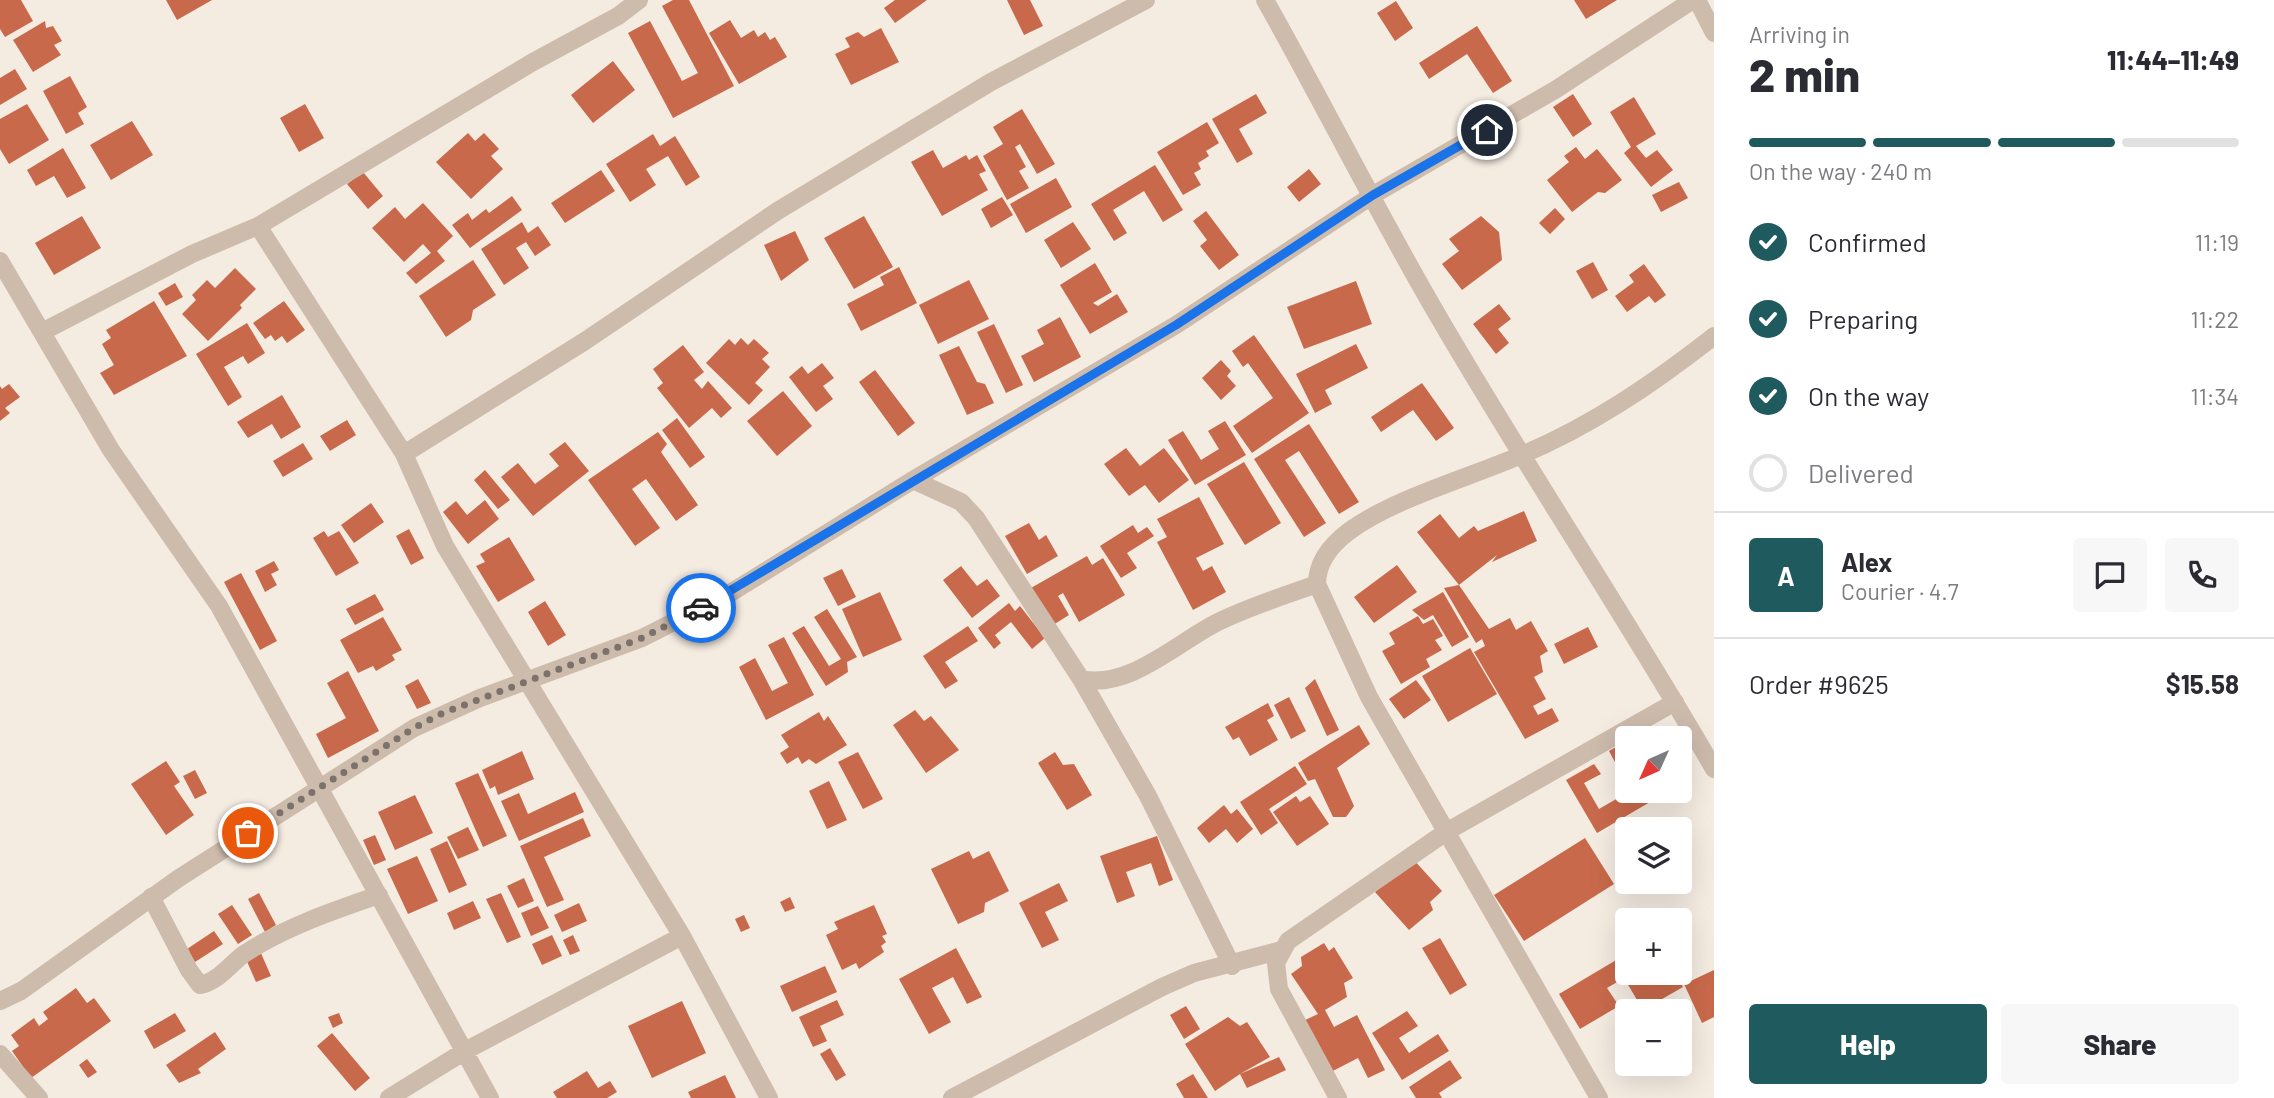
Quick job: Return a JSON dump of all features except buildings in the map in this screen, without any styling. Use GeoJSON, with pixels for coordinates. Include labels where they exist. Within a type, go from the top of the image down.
{"type":"FeatureCollection","features":[{"type":"Feature","properties":{"kind":"street"},"geometry":{"type":"LineString","coordinates":[[42,332],[192,254],[258,226],[533,62],[618,16],[639,0]]}},
{"type":"Feature","properties":{"kind":"street"},"geometry":{"type":"LineString","coordinates":[[404,454],[586,341],[779,210],[991,82],[1146,0]]}},
{"type":"Feature","properties":{"kind":"street"},"geometry":{"type":"LineString","coordinates":[[1265,0],[1440,320],[1521,456],[1612,596],[1714,769]]}},
{"type":"Feature","properties":{"kind":"street"},"geometry":{"type":"LineString","coordinates":[[0,1001],[21,991],[151,897],[414,728],[480,698],[642,638],[727,595],[913,480],[1176,325],[1373,195],[1555,90],[1695,0],[1714,33]]}},
{"type":"Feature","properties":{"kind":"street"},"geometry":{"type":"LineString","coordinates":[[258,226],[404,454],[444,546],[682,936],[769,1098]]}},
{"type":"Feature","properties":{"kind":"street"},"geometry":{"type":"LineString","coordinates":[[0,261],[111,450],[219,606],[490,1098]]}},
{"type":"Feature","properties":{"kind":"street"},"geometry":{"type":"LineString","coordinates":[[1599,1098],[1369,698],[1317,584],[1317,569],[1347,533],[1380,514],[1521,456],[1647,388],[1714,336]]}},
{"type":"Feature","properties":{"kind":"street"},"geometry":{"type":"LineString","coordinates":[[913,480],[944,492],[969,510],[1081,679],[1148,796],[1232,965]]}},
{"type":"Feature","properties":{"kind":"street"},"geometry":{"type":"LineString","coordinates":[[1081,679],[1106,681],[1135,670],[1218,622],[1317,584]]}},
{"type":"Feature","properties":{"kind":"street"},"geometry":{"type":"LineString","coordinates":[[1338,1098],[1279,989],[1276,962],[1288,942],[1446,832],[1675,702]]}},
{"type":"Feature","properties":{"kind":"street"},"geometry":{"type":"LineString","coordinates":[[151,897],[189,970],[200,985],[211,983],[233,962],[260,944],[379,895]]}},
{"type":"Feature","properties":{"kind":"street"},"geometry":{"type":"LineString","coordinates":[[389,1098],[465,1051],[682,936]]}},
{"type":"Feature","properties":{"kind":"street"},"geometry":{"type":"LineString","coordinates":[[952,1098],[1138,998],[1194,973],[1282,950]]}},
{"type":"Feature","properties":{"kind":"street"},"geometry":{"type":"LineString","coordinates":[[0,1055],[39,1098]]}},
{"type":"Feature","properties":{"kind":"way so far"},"geometry":{"type":"LineString","coordinates":[[248,833],[414,728],[443,713],[642,638],[701,608]]}},
{"type":"Feature","properties":{"kind":"route"},"geometry":{"type":"LineString","coordinates":[[701,608],[727,595],[913,480],[1176,325],[1373,195],[1487,130]]}}]}
